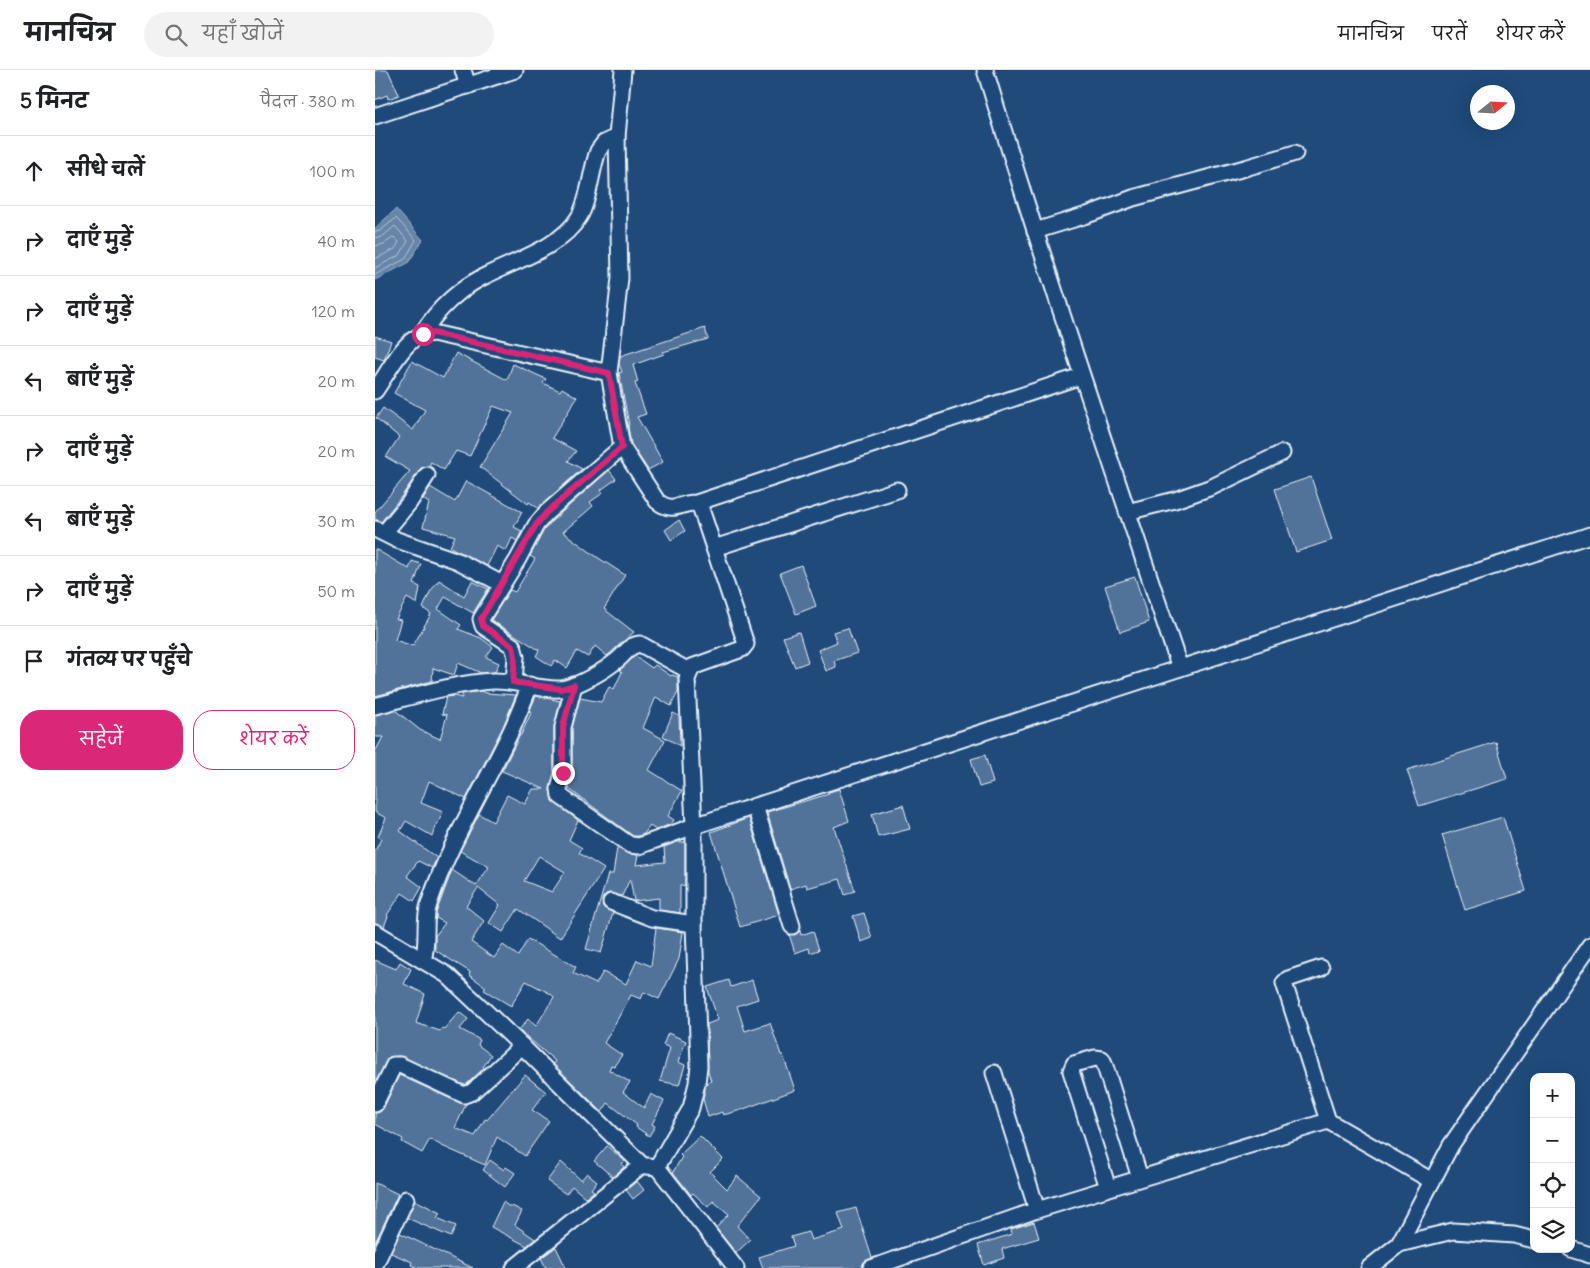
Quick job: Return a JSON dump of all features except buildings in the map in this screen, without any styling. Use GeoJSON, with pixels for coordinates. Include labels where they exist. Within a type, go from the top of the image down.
{"type":"FeatureCollection","features":[{"type":"Feature","properties":{"kind":"street"},"geometry":{"type":"LineString","coordinates":[[463,70],[468,86]]}},
{"type":"Feature","properties":{"kind":"street"},"geometry":{"type":"LineString","coordinates":[[375,116],[515,70]]}},
{"type":"Feature","properties":{"kind":"street"},"geometry":{"type":"LineString","coordinates":[[623,70],[617,137],[620,278],[609,373],[622,447],[657,501],[663,506],[674,508],[696,503],[1081,376]]}},
{"type":"Feature","properties":{"kind":"street"},"geometry":{"type":"LineString","coordinates":[[985,70],[1081,376],[1179,668]]}},
{"type":"Feature","properties":{"kind":"street"},"geometry":{"type":"LineString","coordinates":[[422,334],[432,318],[463,290],[488,274],[533,255],[567,231],[579,217],[598,151],[604,143],[617,137]]}},
{"type":"Feature","properties":{"kind":"street"},"geometry":{"type":"LineString","coordinates":[[1035,232],[1133,198],[1295,153]]}},
{"type":"Feature","properties":{"kind":"street"},"geometry":{"type":"LineString","coordinates":[[375,391],[407,344],[422,334],[433,333],[609,373]]}},
{"type":"Feature","properties":{"kind":"street"},"geometry":{"type":"LineString","coordinates":[[513,682],[515,657],[513,646],[483,626],[481,623],[483,615],[536,525],[546,513],[622,447]]}},
{"type":"Feature","properties":{"kind":"street"},"geometry":{"type":"LineString","coordinates":[[1127,512],[1175,500],[1212,487],[1282,453]]}},
{"type":"Feature","properties":{"kind":"street"},"geometry":{"type":"LineString","coordinates":[[427,475],[409,503],[379,531],[404,543],[458,561],[502,584]]}},
{"type":"Feature","properties":{"kind":"street"},"geometry":{"type":"LineString","coordinates":[[714,548],[897,490]]}},
{"type":"Feature","properties":{"kind":"street"},"geometry":{"type":"LineString","coordinates":[[657,1167],[691,1108],[699,1066],[694,924],[694,826],[687,679],[692,667],[742,649],[746,644],[702,510],[696,503]]}},
{"type":"Feature","properties":{"kind":"street"},"geometry":{"type":"LineString","coordinates":[[574,685],[563,727],[563,773],[559,789],[560,796],[630,845],[635,846],[1590,535]]}},
{"type":"Feature","properties":{"kind":"street"},"geometry":{"type":"LineString","coordinates":[[375,706],[471,683],[513,682],[561,689],[574,685],[615,662],[634,644],[645,646],[689,672]]}},
{"type":"Feature","properties":{"kind":"street"},"geometry":{"type":"LineString","coordinates":[[423,960],[426,947],[426,923],[429,903],[477,796],[512,730],[530,685]]}},
{"type":"Feature","properties":{"kind":"street"},"geometry":{"type":"LineString","coordinates":[[755,806],[792,926]]}},
{"type":"Feature","properties":{"kind":"street"},"geometry":{"type":"LineString","coordinates":[[611,902],[652,918],[694,924]]}},
{"type":"Feature","properties":{"kind":"street"},"geometry":{"type":"LineString","coordinates":[[375,932],[447,975],[642,1165],[657,1167],[736,1268]]}},
{"type":"Feature","properties":{"kind":"street"},"geometry":{"type":"LineString","coordinates":[[1369,1268],[1399,1244],[1451,1145],[1590,945]]}},
{"type":"Feature","properties":{"kind":"street"},"geometry":{"type":"LineString","coordinates":[[1321,968],[1287,979],[1284,983],[1328,1121],[1432,1181]]}},
{"type":"Feature","properties":{"kind":"street"},"geometry":{"type":"LineString","coordinates":[[375,1104],[394,1066],[399,1065],[464,1096],[470,1094],[522,1046]]}},
{"type":"Feature","properties":{"kind":"street"},"geometry":{"type":"LineString","coordinates":[[1107,1188],[1071,1071],[1074,1064],[1095,1058],[1102,1059],[1140,1178]]}},
{"type":"Feature","properties":{"kind":"street"},"geometry":{"type":"LineString","coordinates":[[994,1073],[1037,1210]]}},
{"type":"Feature","properties":{"kind":"street"},"geometry":{"type":"LineString","coordinates":[[871,1268],[1037,1210],[1328,1121]]}},
{"type":"Feature","properties":{"kind":"street"},"geometry":{"type":"LineString","coordinates":[[514,1268],[642,1165]]}},
{"type":"Feature","properties":{"kind":"street"},"geometry":{"type":"LineString","coordinates":[[375,1264],[406,1199]]}},
{"type":"Feature","properties":{"kind":"street"},"geometry":{"type":"LineString","coordinates":[[1399,1244],[1453,1231],[1514,1235],[1530,1239]]}},
{"type":"Feature","properties":{"kind":"street"},"geometry":{"type":"LineString","coordinates":[[1575,1250],[1590,1255]]}},
{"type":"Feature","properties":{"kind":"water"},"geometry":{"type":"Polygon","coordinates":[[[396,209],[423,240],[408,263],[375,280],[375,228],[396,209]]]}},
{"type":"Feature","properties":{"kind":"route"},"geometry":{"type":"LineString","coordinates":[[423,334],[433,333],[609,373],[622,447],[546,513],[536,525],[518,559],[481,619],[483,626],[513,646],[515,657],[513,682],[551,689],[567,688],[574,685],[563,727],[563,773]]}}]}
